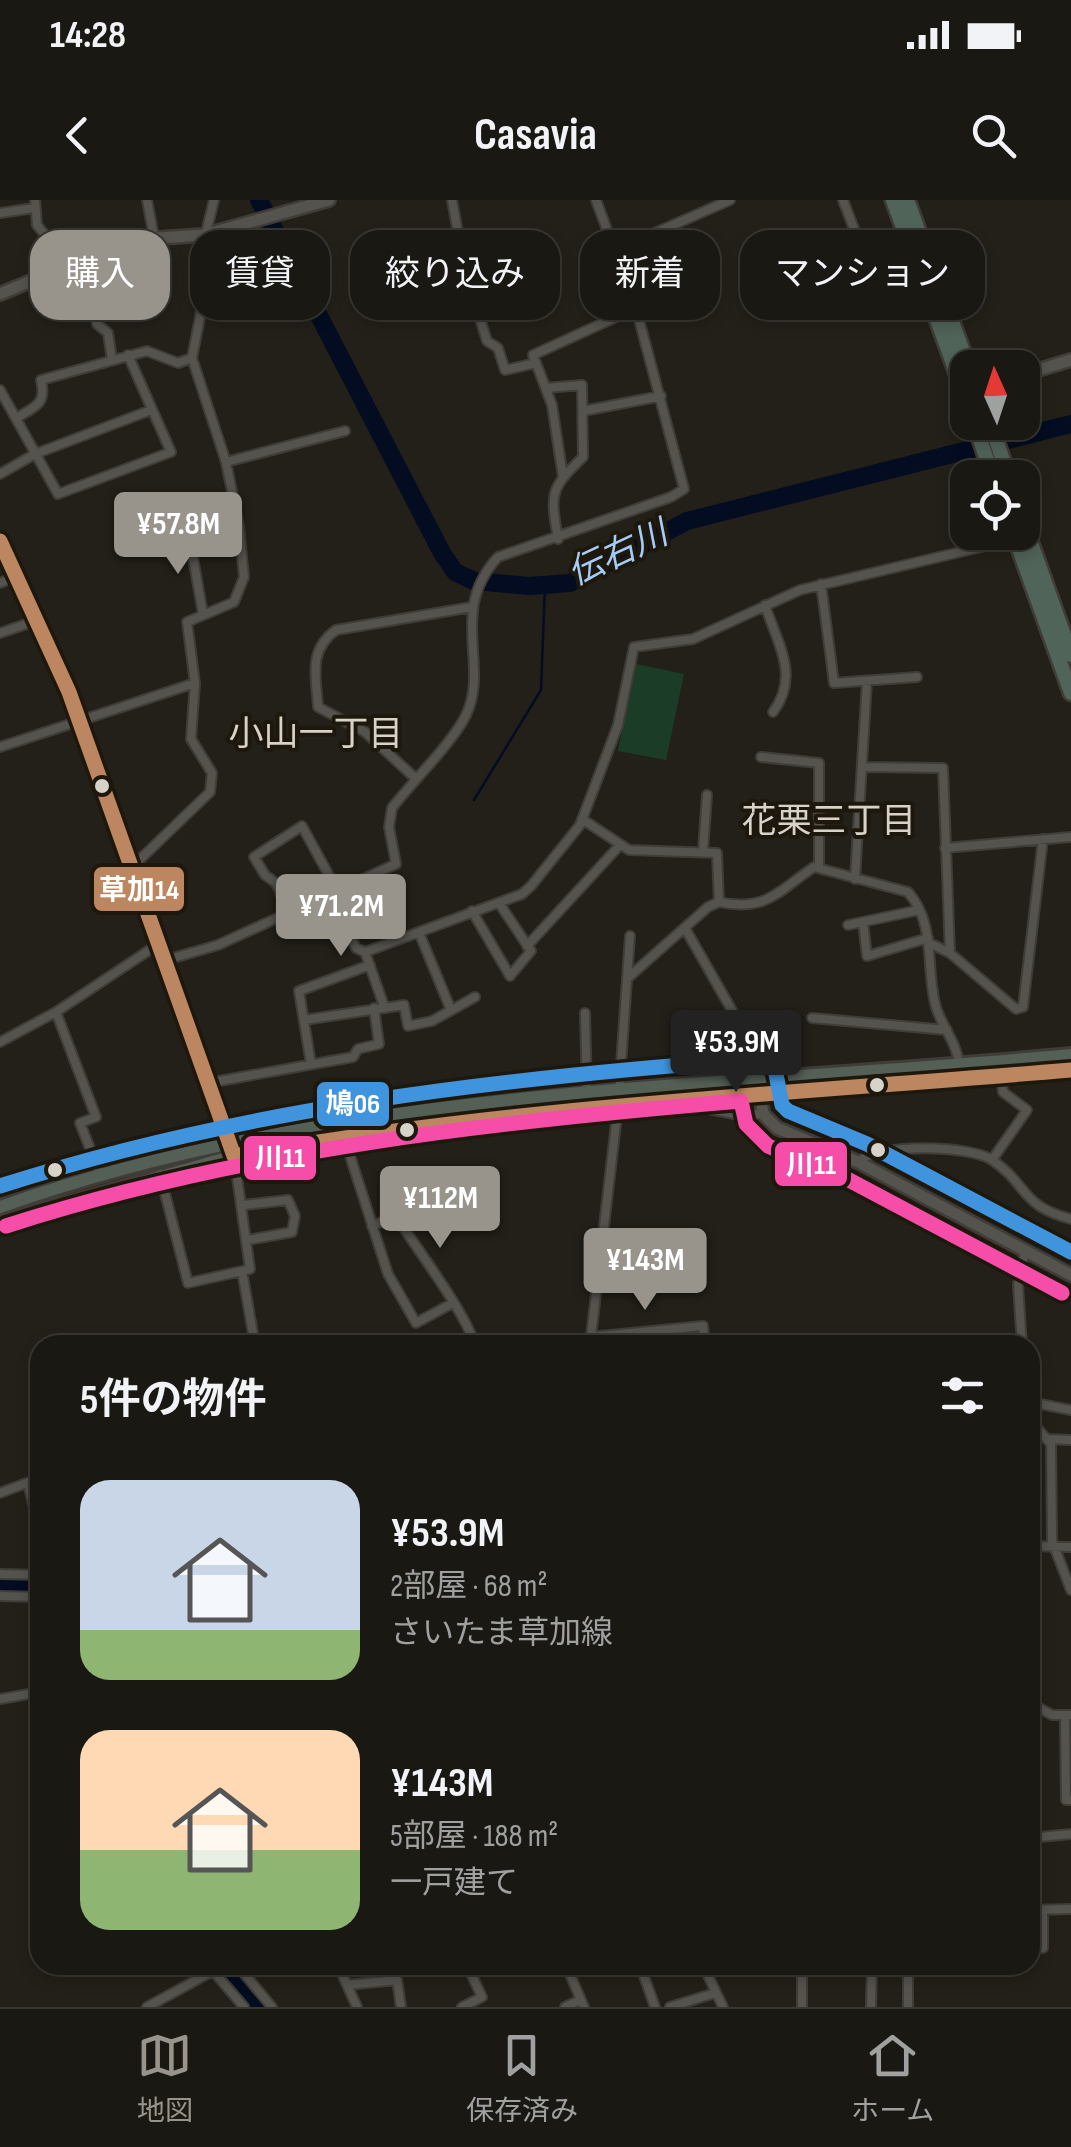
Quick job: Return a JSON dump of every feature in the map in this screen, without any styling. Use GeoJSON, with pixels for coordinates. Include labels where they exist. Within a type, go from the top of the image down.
{"type":"FeatureCollection","features":[{"type":"Feature","properties":{"kind":"highway"},"geometry":{"type":"LineString","coordinates":[[893,200],[950,353]]}},
{"type":"Feature","properties":{"kind":"highway"},"geometry":{"type":"LineString","coordinates":[[907,200],[962,350]]}},
{"type":"Feature","properties":{"kind":"highway"},"geometry":{"type":"LineString","coordinates":[[988,440],[997,460]]}},
{"type":"Feature","properties":{"kind":"highway"},"geometry":{"type":"LineString","coordinates":[[992,452],[992,460]]}},
{"type":"Feature","properties":{"kind":"highway"},"geometry":{"type":"LineString","coordinates":[[1019,550],[1071,693]]}},
{"type":"Feature","properties":{"kind":"highway"},"geometry":{"type":"LineString","coordinates":[[1033,550],[1071,655]]}},
{"type":"Feature","properties":{"kind":"main road"},"geometry":{"type":"LineString","coordinates":[[0,1219],[160,1174],[232,1149],[466,1118],[618,1107],[693,1099],[758,1086],[1071,1055]]}},
{"type":"Feature","properties":{"kind":"main road"},"geometry":{"type":"LineString","coordinates":[[0,1219],[100,1174],[392,1114],[619,1091],[1071,1070]]}},
{"type":"Feature","properties":{"kind":"street"},"geometry":{"type":"LineString","coordinates":[[147,200],[153,230]]}},
{"type":"Feature","properties":{"kind":"street"},"geometry":{"type":"LineString","coordinates":[[205,230],[214,200]]}},
{"type":"Feature","properties":{"kind":"street"},"geometry":{"type":"LineString","coordinates":[[275,200],[279,214]]}},
{"type":"Feature","properties":{"kind":"street"},"geometry":{"type":"LineString","coordinates":[[222,230],[329,200]]}},
{"type":"Feature","properties":{"kind":"street"},"geometry":{"type":"LineString","coordinates":[[452,200],[468,285],[487,342],[498,348],[505,370],[536,363]]}},
{"type":"Feature","properties":{"kind":"street"},"geometry":{"type":"LineString","coordinates":[[596,200],[608,230]]}},
{"type":"Feature","properties":{"kind":"street"},"geometry":{"type":"LineString","coordinates":[[662,230],[730,200]]}},
{"type":"Feature","properties":{"kind":"street"},"geometry":{"type":"LineString","coordinates":[[843,200],[854,230]]}},
{"type":"Feature","properties":{"kind":"street"},"geometry":{"type":"LineString","coordinates":[[0,213],[35,204],[41,230]]}},
{"type":"Feature","properties":{"kind":"street"},"geometry":{"type":"LineString","coordinates":[[0,294],[30,280]]}},
{"type":"Feature","properties":{"kind":"street"},"geometry":{"type":"LineString","coordinates":[[97,320],[108,333],[112,360]]}},
{"type":"Feature","properties":{"kind":"street"},"geometry":{"type":"LineString","coordinates":[[131,868],[210,792],[212,773],[191,739],[195,683],[187,622],[240,596],[244,577],[240,526],[226,462],[192,358],[200,320]]}},
{"type":"Feature","properties":{"kind":"street"},"geometry":{"type":"LineString","coordinates":[[563,477],[546,388],[534,355],[610,320]]}},
{"type":"Feature","properties":{"kind":"street"},"geometry":{"type":"LineString","coordinates":[[166,960],[218,945],[396,864],[390,827],[392,808],[466,716],[472,607],[483,573],[498,557],[671,498],[684,489],[639,320]]}},
{"type":"Feature","properties":{"kind":"street"},"geometry":{"type":"LineString","coordinates":[[16,418],[41,404],[45,395],[42,380],[147,351],[178,362],[192,358]]}},
{"type":"Feature","properties":{"kind":"street"},"geometry":{"type":"LineString","coordinates":[[0,390],[58,494],[171,452],[128,355]]}},
{"type":"Feature","properties":{"kind":"street"},"geometry":{"type":"LineString","coordinates":[[1040,369],[1071,360]]}},
{"type":"Feature","properties":{"kind":"street"},"geometry":{"type":"LineString","coordinates":[[546,388],[582,385],[583,457],[555,484],[552,504],[558,539]]}},
{"type":"Feature","properties":{"kind":"street"},"geometry":{"type":"LineString","coordinates":[[582,411],[661,396]]}},
{"type":"Feature","properties":{"kind":"street"},"geometry":{"type":"LineString","coordinates":[[0,474],[35,454],[151,410]]}},
{"type":"Feature","properties":{"kind":"street"},"geometry":{"type":"LineString","coordinates":[[226,462],[344,431]]}},
{"type":"Feature","properties":{"kind":"street"},"geometry":{"type":"LineString","coordinates":[[151,540],[240,526]]}},
{"type":"Feature","properties":{"kind":"street"},"geometry":{"type":"LineString","coordinates":[[189,534],[203,614]]}},
{"type":"Feature","properties":{"kind":"street"},"geometry":{"type":"LineString","coordinates":[[0,541],[80,722],[232,1149],[244,1206],[250,1269],[188,1283],[160,1174]]}},
{"type":"Feature","properties":{"kind":"street"},"geometry":{"type":"LineString","coordinates":[[289,914],[276,883],[264,875],[254,857],[302,826],[356,948],[366,952],[420,935],[531,886],[582,819],[618,725],[634,647],[693,639],[821,584],[958,550]]}},
{"type":"Feature","properties":{"kind":"street"},"geometry":{"type":"LineString","coordinates":[[0,582],[17,576]]}},
{"type":"Feature","properties":{"kind":"street"},"geometry":{"type":"LineString","coordinates":[[821,584],[834,684],[918,677]]}},
{"type":"Feature","properties":{"kind":"street"},"geometry":{"type":"LineString","coordinates":[[765,605],[788,678],[786,694],[774,712]]}},
{"type":"Feature","properties":{"kind":"street"},"geometry":{"type":"LineString","coordinates":[[415,778],[365,732],[318,707],[315,656],[320,641],[346,626],[472,607]]}},
{"type":"Feature","properties":{"kind":"street"},"geometry":{"type":"LineString","coordinates":[[0,634],[38,620]]}},
{"type":"Feature","properties":{"kind":"street"},"geometry":{"type":"LineString","coordinates":[[855,878],[867,681]]}},
{"type":"Feature","properties":{"kind":"street"},"geometry":{"type":"LineString","coordinates":[[0,748],[195,683]]}},
{"type":"Feature","properties":{"kind":"street"},"geometry":{"type":"LineString","coordinates":[[761,757],[819,763],[819,868]]}},
{"type":"Feature","properties":{"kind":"street"},"geometry":{"type":"LineString","coordinates":[[863,767],[943,768],[950,953]]}},
{"type":"Feature","properties":{"kind":"street"},"geometry":{"type":"LineString","coordinates":[[703,851],[707,794]]}},
{"type":"Feature","properties":{"kind":"street"},"geometry":{"type":"LineString","coordinates":[[582,819],[620,845],[640,852],[717,854],[720,902]]}},
{"type":"Feature","properties":{"kind":"street"},"geometry":{"type":"LineString","coordinates":[[945,848],[1071,837]]}},
{"type":"Feature","properties":{"kind":"street"},"geometry":{"type":"LineString","coordinates":[[863,922],[868,956],[928,941],[950,953],[1016,1010],[1023,1007],[1043,839]]}},
{"type":"Feature","properties":{"kind":"street"},"geometry":{"type":"LineString","coordinates":[[528,946],[620,845]]}},
{"type":"Feature","properties":{"kind":"street"},"geometry":{"type":"LineString","coordinates":[[630,976],[708,907],[720,902],[744,907],[780,895],[802,875],[819,868],[908,892],[919,910],[928,941],[933,995],[959,1066]]}},
{"type":"Feature","properties":{"kind":"street"},"geometry":{"type":"LineString","coordinates":[[472,911],[510,976],[530,951],[499,903]]}},
{"type":"Feature","properties":{"kind":"street"},"geometry":{"type":"LineString","coordinates":[[848,925],[919,910]]}},
{"type":"Feature","properties":{"kind":"street"},"geometry":{"type":"LineString","coordinates":[[686,930],[738,1021],[782,1017]]}},
{"type":"Feature","properties":{"kind":"street"},"geometry":{"type":"LineString","coordinates":[[420,935],[451,1010]]}},
{"type":"Feature","properties":{"kind":"street"},"geometry":{"type":"LineString","coordinates":[[591,1335],[618,1107],[630,936]]}},
{"type":"Feature","properties":{"kind":"street"},"geometry":{"type":"LineString","coordinates":[[0,1042],[56,1012],[160,944]]}},
{"type":"Feature","properties":{"kind":"street"},"geometry":{"type":"LineString","coordinates":[[366,952],[384,1006]]}},
{"type":"Feature","properties":{"kind":"street"},"geometry":{"type":"LineString","coordinates":[[311,1064],[298,991],[370,965]]}},
{"type":"Feature","properties":{"kind":"street"},"geometry":{"type":"LineString","coordinates":[[304,1020],[404,1006],[408,1026],[475,997]]}},
{"type":"Feature","properties":{"kind":"street"},"geometry":{"type":"LineString","coordinates":[[208,1083],[353,1057],[358,1048],[379,1044],[374,1008]]}},
{"type":"Feature","properties":{"kind":"street"},"geometry":{"type":"LineString","coordinates":[[56,1012],[96,1116],[80,1123],[100,1174]]}},
{"type":"Feature","properties":{"kind":"street"},"geometry":{"type":"LineString","coordinates":[[585,1012],[587,1094]]}},
{"type":"Feature","properties":{"kind":"street"},"geometry":{"type":"LineString","coordinates":[[812,1018],[947,1030]]}},
{"type":"Feature","properties":{"kind":"street"},"geometry":{"type":"LineString","coordinates":[[992,1160],[1027,1110],[1003,1092],[1001,1076]]}},
{"type":"Feature","properties":{"kind":"street"},"geometry":{"type":"LineString","coordinates":[[758,1086],[764,1114],[776,1128],[858,1162],[1071,1274]]}},
{"type":"Feature","properties":{"kind":"street"},"geometry":{"type":"LineString","coordinates":[[693,1099],[694,1106],[739,1115],[764,1114]]}},
{"type":"Feature","properties":{"kind":"street"},"geometry":{"type":"LineString","coordinates":[[343,1134],[388,1274],[416,1323],[451,1304]]}},
{"type":"Feature","properties":{"kind":"street"},"geometry":{"type":"LineString","coordinates":[[858,1162],[875,1150],[909,1148],[992,1160],[1037,1208],[1071,1219]]}},
{"type":"Feature","properties":{"kind":"street"},"geometry":{"type":"LineString","coordinates":[[244,1206],[288,1200],[296,1216],[292,1232],[248,1240]]}},
{"type":"Feature","properties":{"kind":"street"},"geometry":{"type":"LineString","coordinates":[[372,1226],[396,1216],[472,1335]]}},
{"type":"Feature","properties":{"kind":"street"},"geometry":{"type":"LineString","coordinates":[[1021,1335],[1018,1286],[1025,1251]]}},
{"type":"Feature","properties":{"kind":"street"},"geometry":{"type":"LineString","coordinates":[[242,1271],[254,1335]]}},
{"type":"Feature","properties":{"kind":"street"},"geometry":{"type":"LineString","coordinates":[[635,1335],[703,1326],[704,1335]]}},
{"type":"Feature","properties":{"kind":"street"},"geometry":{"type":"LineString","coordinates":[[1040,1404],[1071,1410]]}},
{"type":"Feature","properties":{"kind":"street"},"geometry":{"type":"LineString","coordinates":[[1040,1432],[1051,1444],[1054,1546],[1071,1590]]}},
{"type":"Feature","properties":{"kind":"street"},"geometry":{"type":"LineString","coordinates":[[1046,1439],[1071,1440]]}},
{"type":"Feature","properties":{"kind":"street"},"geometry":{"type":"LineString","coordinates":[[0,1493],[28,1483],[30,1491]]}},
{"type":"Feature","properties":{"kind":"street"},"geometry":{"type":"LineString","coordinates":[[1040,1546],[1071,1547]]}},
{"type":"Feature","properties":{"kind":"street"},"geometry":{"type":"LineString","coordinates":[[0,1574],[30,1575]]}},
{"type":"Feature","properties":{"kind":"street"},"geometry":{"type":"LineString","coordinates":[[0,1596],[30,1596]]}},
{"type":"Feature","properties":{"kind":"street"},"geometry":{"type":"LineString","coordinates":[[0,1699],[30,1694]]}},
{"type":"Feature","properties":{"kind":"street"},"geometry":{"type":"LineString","coordinates":[[1040,1708],[1068,1715],[1066,1800],[1071,1800]]}},
{"type":"Feature","properties":{"kind":"street"},"geometry":{"type":"LineString","coordinates":[[1040,1837],[1071,1834]]}},
{"type":"Feature","properties":{"kind":"street"},"geometry":{"type":"LineString","coordinates":[[1040,1948],[1043,1910],[1071,1910]]}},
{"type":"Feature","properties":{"kind":"street"},"geometry":{"type":"LineString","coordinates":[[147,2007],[203,1975]]}},
{"type":"Feature","properties":{"kind":"street"},"geometry":{"type":"LineString","coordinates":[[216,1975],[244,2007]]}},
{"type":"Feature","properties":{"kind":"street"},"geometry":{"type":"LineString","coordinates":[[245,1975],[272,2007]]}},
{"type":"Feature","properties":{"kind":"street"},"geometry":{"type":"LineString","coordinates":[[342,1975],[355,2006]]}},
{"type":"Feature","properties":{"kind":"street"},"geometry":{"type":"LineString","coordinates":[[462,2007],[482,1997],[472,1975]]}},
{"type":"Feature","properties":{"kind":"street"},"geometry":{"type":"LineString","coordinates":[[565,2007],[582,2003],[570,1975]]}},
{"type":"Feature","properties":{"kind":"street"},"geometry":{"type":"LineString","coordinates":[[644,1975],[655,2007]]}},
{"type":"Feature","properties":{"kind":"street"},"geometry":{"type":"LineString","coordinates":[[707,1975],[723,2007]]}},
{"type":"Feature","properties":{"kind":"street"},"geometry":{"type":"LineString","coordinates":[[802,1975],[802,2007]]}},
{"type":"Feature","properties":{"kind":"street"},"geometry":{"type":"LineString","coordinates":[[871,2007],[872,1975]]}},
{"type":"Feature","properties":{"kind":"street"},"geometry":{"type":"LineString","coordinates":[[908,1975],[908,2007]]}},
{"type":"Feature","properties":{"kind":"street"},"geometry":{"type":"LineString","coordinates":[[347,1985],[398,1980],[401,2007]]}},
{"type":"Feature","properties":{"kind":"street"},"geometry":{"type":"LineString","coordinates":[[670,2007],[715,1992]]}},
{"type":"Feature","properties":{"kind":"green space"},"geometry":{"type":"Polygon","coordinates":[[[636,664],[684,674],[666,760],[618,751],[636,664]]]}},
{"type":"Feature","properties":{"kind":"green space"},"geometry":{"type":"Polygon","coordinates":[[[1048,1066],[788,1084],[789,1082],[1048,1066]]]}},
{"type":"Feature","properties":{"kind":"waterway","name":"伝右川"},"geometry":{"type":"LineString","coordinates":[[259,200],[442,553],[455,572],[474,581],[529,586],[570,583],[687,521],[1071,424]]}},
{"type":"Feature","properties":{"kind":"waterway"},"geometry":{"type":"LineString","coordinates":[[474,800],[541,690],[545,585]]}},
{"type":"Feature","properties":{"kind":"waterway"},"geometry":{"type":"LineString","coordinates":[[0,1584],[30,1585]]}},
{"type":"Feature","properties":{"kind":"waterway"},"geometry":{"type":"LineString","coordinates":[[230,1975],[257,2007]]}},
{"type":"Feature","properties":{"kind":"transit line","name":"草加14"},"geometry":{"type":"LineString","coordinates":[[0,541],[69,692],[234,1156],[547,1113],[1071,1070]]}},
{"type":"Feature","properties":{"kind":"transit line","name":"鳩06"},"geometry":{"type":"LineString","coordinates":[[0,1186],[186,1136],[375,1100],[566,1076],[758,1059],[775,1069],[782,1105],[788,1111],[867,1144],[1071,1252]]}},
{"type":"Feature","properties":{"kind":"transit line","name":"川11"},"geometry":{"type":"LineString","coordinates":[[6,1226],[96,1199],[278,1158],[462,1129],[741,1101],[746,1124],[768,1146],[849,1180],[1062,1293]]}},
{"type":"Feature","properties":{"kind":"district","name":"小山一丁目"},"geometry":{"type":"Point","coordinates":[316,734]}},
{"type":"Feature","properties":{"kind":"district","name":"花栗三丁目"},"geometry":{"type":"Point","coordinates":[829,821]}}]}
